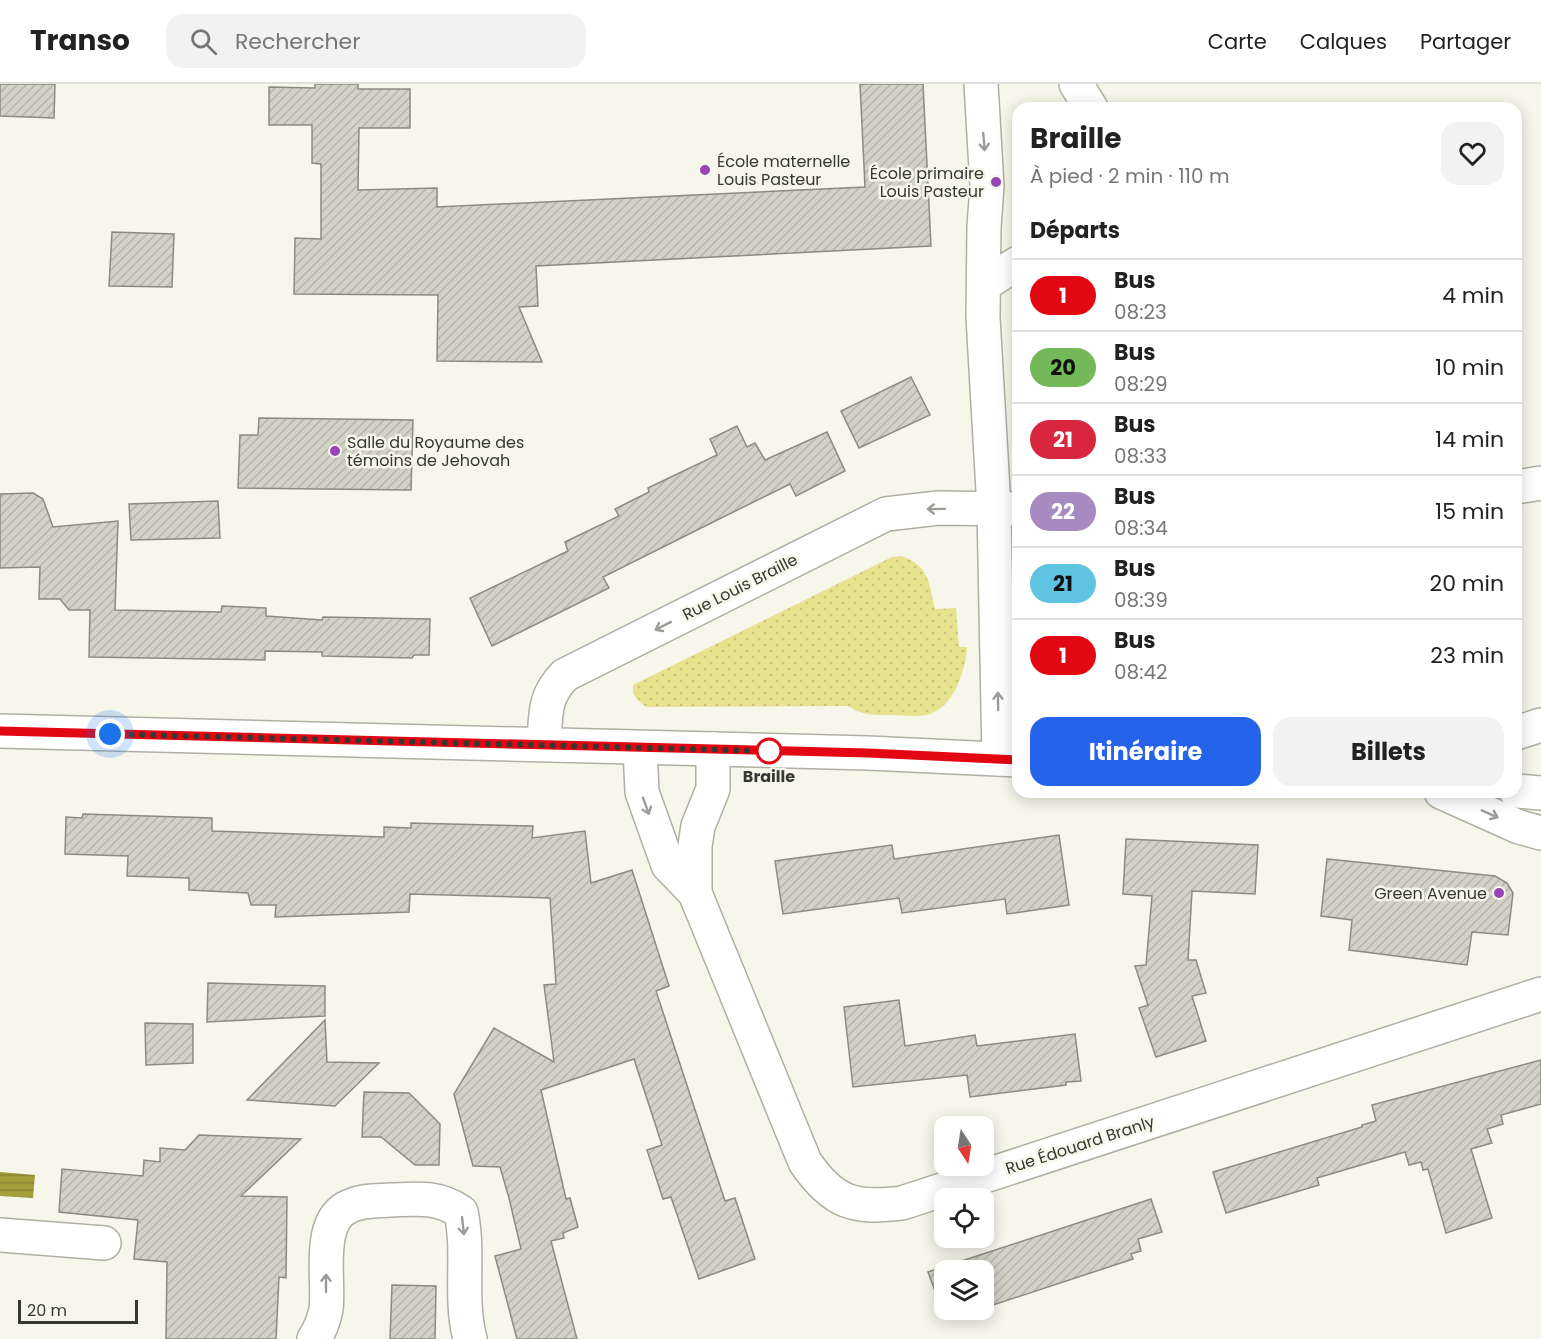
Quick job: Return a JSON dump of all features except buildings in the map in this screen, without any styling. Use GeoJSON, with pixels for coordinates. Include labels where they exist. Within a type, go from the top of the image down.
{"type":"FeatureCollection","features":[{"type":"Feature","properties":{"kind":"street"},"geometry":{"type":"LineString","coordinates":[[0,731],[544,744],[1009,760],[996,610],[1006,508],[983,317],[987,186],[981,84]]}},
{"type":"Feature","properties":{"kind":"street"},"geometry":{"type":"LineString","coordinates":[[1076,84],[1087,102]]}},
{"type":"Feature","properties":{"kind":"street"},"geometry":{"type":"LineString","coordinates":[[985,284],[1012,267]]}},
{"type":"Feature","properties":{"kind":"street"},"geometry":{"type":"LineString","coordinates":[[1522,486],[1541,483]]}},
{"type":"Feature","properties":{"kind":"street","name":"Rue Louis Braille"},"geometry":{"type":"LineString","coordinates":[[544,744],[547,704],[552,688],[565,675],[886,514],[914,509],[1006,508]]}},
{"type":"Feature","properties":{"kind":"street"},"geometry":{"type":"LineString","coordinates":[[1522,731],[1541,725]]}},
{"type":"Feature","properties":{"kind":"street","name":"Rue Édouard Branly"},"geometry":{"type":"LineString","coordinates":[[640,748],[642,792],[668,865],[695,893],[805,1162],[820,1185],[845,1201],[876,1206],[902,1203],[1541,994]]}},
{"type":"Feature","properties":{"kind":"street","name":"Rue Édouard Branly"},"geometry":{"type":"LineString","coordinates":[[695,893],[695,846],[698,826],[713,789],[713,749]]}},
{"type":"Feature","properties":{"kind":"street"},"geometry":{"type":"LineString","coordinates":[[1522,791],[1541,793]]}},
{"type":"Feature","properties":{"kind":"street"},"geometry":{"type":"LineString","coordinates":[[1454,798],[1519,827],[1541,833]]}},
{"type":"Feature","properties":{"kind":"street"},"geometry":{"type":"LineString","coordinates":[[314,1339],[321,1328],[326,1309],[326,1245],[333,1223],[346,1207],[364,1201],[430,1198],[448,1202],[461,1212],[464,1227],[464,1305],[470,1339]]}},
{"type":"Feature","properties":{"kind":"street"},"geometry":{"type":"LineString","coordinates":[[0,1235],[104,1243]]}},
{"type":"Feature","properties":{"kind":"shaded area"},"geometry":{"type":"Polygon","coordinates":[[[901,556],[917,564],[926,576],[935,609],[956,608],[959,647],[967,647],[964,667],[956,688],[944,706],[935,712],[913,716],[869,714],[848,706],[647,707],[638,701],[633,685],[892,557],[901,556]]]}},
{"type":"Feature","properties":{"kind":"shaded area"},"geometry":{"type":"Polygon","coordinates":[[[0,1172],[35,1175],[33,1198],[0,1196],[0,1172]]]}},
{"type":"Feature","properties":{"kind":"bus line","name":"1"},"geometry":{"type":"LineString","coordinates":[[0,731],[868,753],[1012,760]]}},
{"type":"Feature","properties":{"kind":"place","name":"École maternelle Louis Pasteur"},"geometry":{"type":"Point","coordinates":[705,170]}},
{"type":"Feature","properties":{"kind":"place","name":"École primaire Louis Pasteur"},"geometry":{"type":"Point","coordinates":[996,182]}},
{"type":"Feature","properties":{"kind":"place","name":"Salle du Royaume des témoins de Jehovah"},"geometry":{"type":"Point","coordinates":[335,451]}},
{"type":"Feature","properties":{"kind":"place","name":"Braille"},"geometry":{"type":"Point","coordinates":[769,751]}},
{"type":"Feature","properties":{"kind":"place","name":"Green Avenue"},"geometry":{"type":"Point","coordinates":[1499,893]}},
{"type":"Feature","properties":{"kind":"route"},"geometry":{"type":"LineString","coordinates":[[110,734],[769,751]]}}]}
